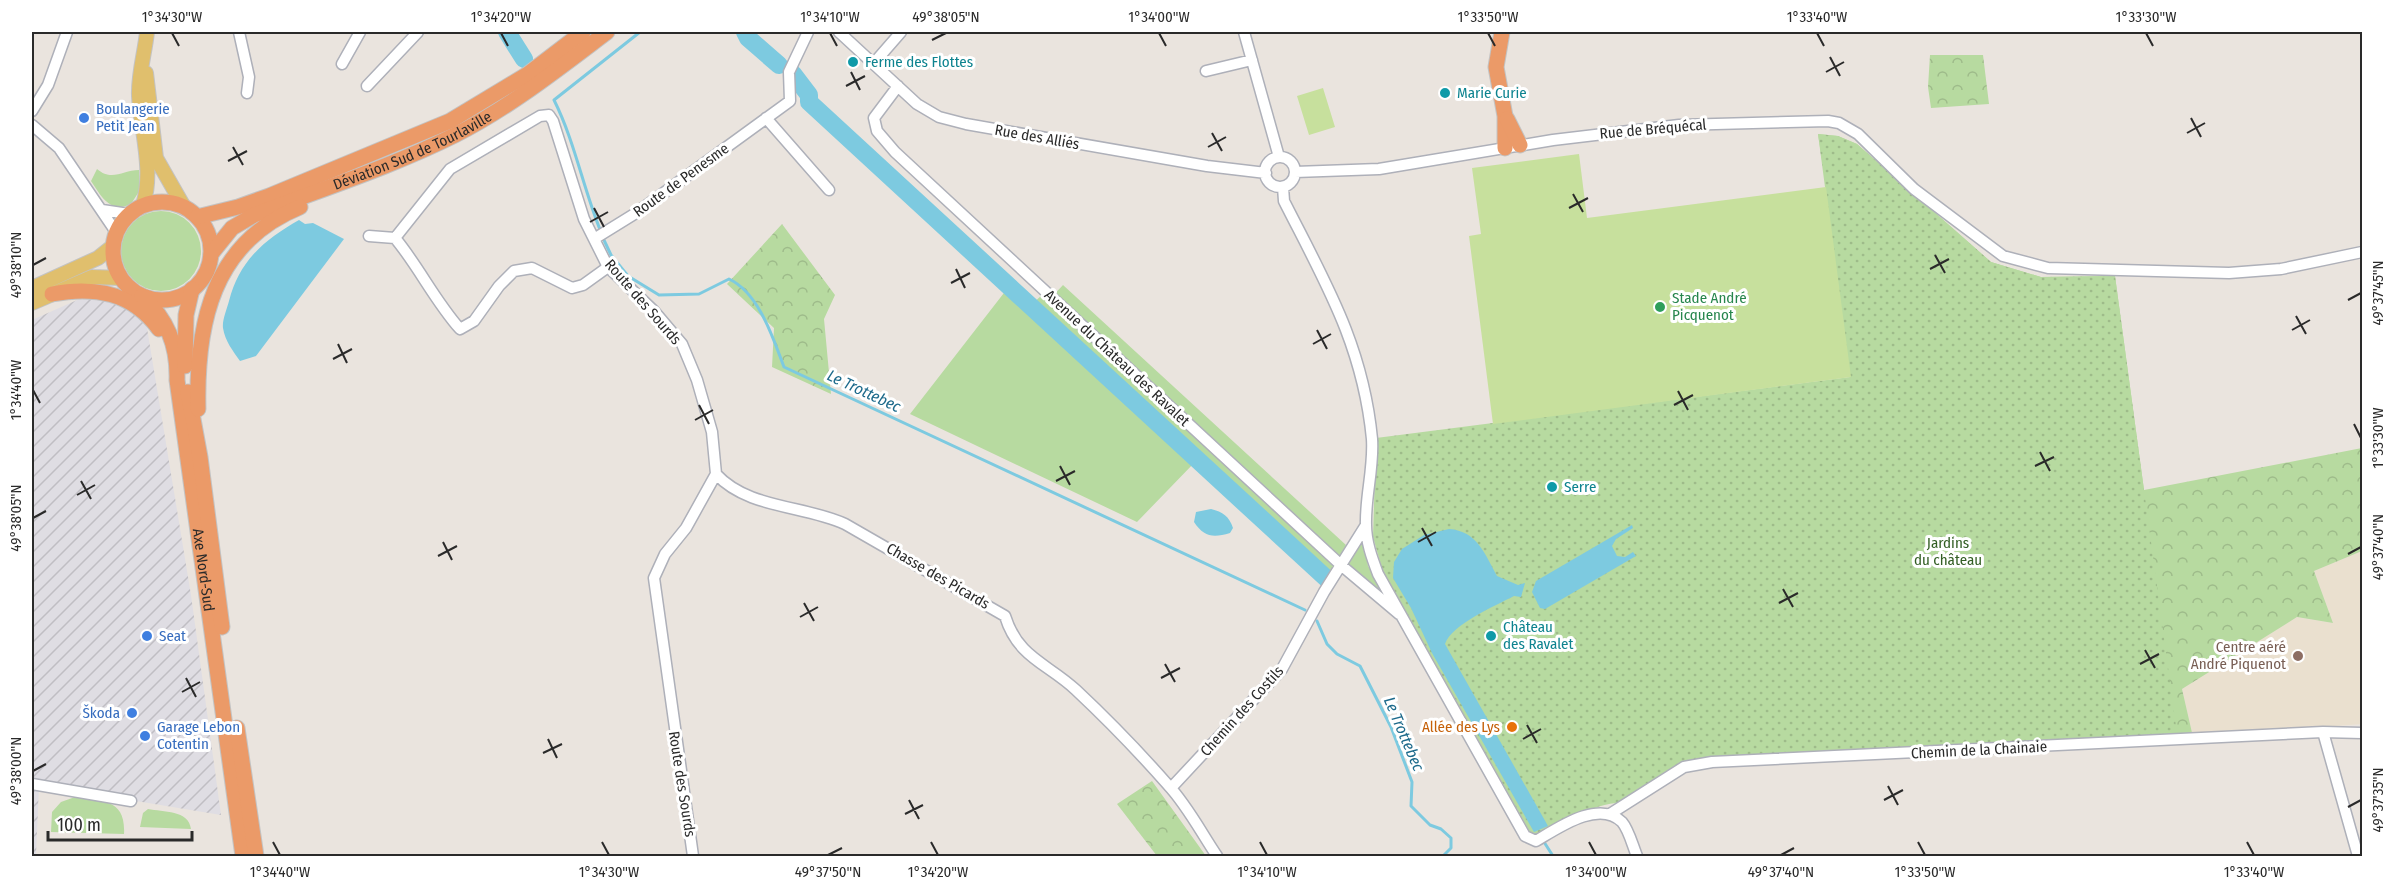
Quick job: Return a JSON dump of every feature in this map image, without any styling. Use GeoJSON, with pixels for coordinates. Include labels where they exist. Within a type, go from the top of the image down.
{"type":"FeatureCollection","features":[{"type":"Feature","properties":{"kind":"highway","name":"Déviation Sud de Tourlaville"},"geometry":{"type":"LineString","coordinates":[[197,217],[238,207],[268,196],[450,120],[528,74],[583,32]]}},
{"type":"Feature","properties":{"kind":"highway","name":"Déviation Sud de Tourlaville"},"geometry":{"type":"LineString","coordinates":[[211,254],[225,235],[247,219],[454,135],[501,109],[537,86],[607,32]]}},
{"type":"Feature","properties":{"kind":"highway"},"geometry":{"type":"LineString","coordinates":[[1502,32],[1496,67],[1512,146]]}},
{"type":"Feature","properties":{"kind":"highway"},"geometry":{"type":"LineString","coordinates":[[200,457],[197,372],[200,337],[210,302],[226,270],[237,254],[266,227],[286,213],[357,183],[369,171]]}},
{"type":"Feature","properties":{"kind":"highway"},"geometry":{"type":"LineString","coordinates":[[171,202],[184,207],[197,217],[210,241],[211,254],[205,273],[192,289],[168,299],[142,296],[121,278],[113,257],[115,239],[129,214],[143,205],[171,202]]}},
{"type":"Feature","properties":{"kind":"highway"},"geometry":{"type":"LineString","coordinates":[[52,294],[77,289],[95,290],[120,296],[138,306],[162,333],[169,348],[177,380]]}},
{"type":"Feature","properties":{"kind":"highway","name":"Axe Nord-Sud"},"geometry":{"type":"LineString","coordinates":[[192,289],[186,315],[185,376],[200,457],[212,558],[255,856]]}},
{"type":"Feature","properties":{"kind":"highway","name":"Axe Nord-Sud"},"geometry":{"type":"LineString","coordinates":[[142,296],[155,308],[169,331],[177,364],[177,380],[243,856]]}},
{"type":"Feature","properties":{"kind":"main road"},"geometry":{"type":"LineString","coordinates":[[143,205],[148,190],[139,95],[147,32]]}},
{"type":"Feature","properties":{"kind":"main road"},"geometry":{"type":"LineString","coordinates":[[144,60],[156,158],[184,207]]}},
{"type":"Feature","properties":{"kind":"main road"},"geometry":{"type":"LineString","coordinates":[[32,288],[90,262],[115,239]]}},
{"type":"Feature","properties":{"kind":"main road"},"geometry":{"type":"LineString","coordinates":[[32,303],[92,277],[121,278]]}},
{"type":"Feature","properties":{"kind":"street"},"geometry":{"type":"LineString","coordinates":[[32,111],[48,85],[67,32]]}},
{"type":"Feature","properties":{"kind":"street"},"geometry":{"type":"LineString","coordinates":[[239,32],[249,77],[247,93]]}},
{"type":"Feature","properties":{"kind":"street"},"geometry":{"type":"LineString","coordinates":[[342,64],[360,32]]}},
{"type":"Feature","properties":{"kind":"street"},"geometry":{"type":"LineString","coordinates":[[367,86],[418,32]]}},
{"type":"Feature","properties":{"kind":"street","name":"Route de Penesme"},"geometry":{"type":"LineString","coordinates":[[594,239],[790,101],[789,72],[808,32]]}},
{"type":"Feature","properties":{"kind":"street","name":"Rue des Alliés"},"geometry":{"type":"LineString","coordinates":[[839,32],[898,86],[933,114],[966,124],[1207,166],[1266,173]]}},
{"type":"Feature","properties":{"kind":"street"},"geometry":{"type":"LineString","coordinates":[[874,63],[901,32]]}},
{"type":"Feature","properties":{"kind":"street"},"geometry":{"type":"LineString","coordinates":[[1244,32],[1279,158]]}},
{"type":"Feature","properties":{"kind":"street"},"geometry":{"type":"LineString","coordinates":[[1206,71],[1252,60]]}},
{"type":"Feature","properties":{"kind":"street","name":"Avenue du Château des Ravalet"},"geometry":{"type":"LineString","coordinates":[[898,86],[874,118],[877,131],[888,145],[1342,566],[1400,615]]}},
{"type":"Feature","properties":{"kind":"street","name":"Route des Sourds"},"geometry":{"type":"LineString","coordinates":[[395,238],[450,169],[540,116],[549,115],[553,121],[584,219],[608,267],[654,311],[682,344],[697,380],[712,432],[716,474],[686,528],[665,554],[654,578],[693,856]]}},
{"type":"Feature","properties":{"kind":"street"},"geometry":{"type":"LineString","coordinates":[[766,118],[829,190]]}},
{"type":"Feature","properties":{"kind":"street","name":"Rue de Bréquécal"},"geometry":{"type":"LineString","coordinates":[[1295,172],[1379,169],[1512,146],[1679,125],[1839,123],[1858,134],[1904,180],[1971,234],[2003,256],[2048,268],[2229,273],[2281,269],[2362,252]]}},
{"type":"Feature","properties":{"kind":"street"},"geometry":{"type":"LineString","coordinates":[[32,125],[59,148],[102,210],[115,239]]}},
{"type":"Feature","properties":{"kind":"street"},"geometry":{"type":"LineString","coordinates":[[1279,158],[1290,161],[1295,172],[1293,180],[1282,187],[1269,182],[1266,173],[1268,164],[1279,158]]}},
{"type":"Feature","properties":{"kind":"street"},"geometry":{"type":"LineString","coordinates":[[1282,187],[1284,201],[1332,293],[1352,344],[1372,440],[1372,475],[1366,525],[1370,554],[1400,615],[1525,836],[1536,841],[1575,820],[1599,813],[1610,814],[1623,823],[1637,856]]}},
{"type":"Feature","properties":{"kind":"street"},"geometry":{"type":"LineString","coordinates":[[102,210],[129,214]]}},
{"type":"Feature","properties":{"kind":"street"},"geometry":{"type":"LineString","coordinates":[[369,236],[395,238],[418,266],[440,306],[460,329],[474,321],[499,286],[514,271],[532,268],[572,288],[583,285],[608,267]]}},
{"type":"Feature","properties":{"kind":"street","name":"Chasse des Picards"},"geometry":{"type":"LineString","coordinates":[[716,474],[724,483],[756,499],[829,516],[994,608],[1005,616],[1010,631],[1020,647],[1074,688],[1171,788]]}},
{"type":"Feature","properties":{"kind":"street","name":"Chemin des Costils"},"geometry":{"type":"LineString","coordinates":[[1171,788],[1282,669],[1324,592],[1366,525]]}},
{"type":"Feature","properties":{"kind":"street"},"geometry":{"type":"LineString","coordinates":[[2323,732],[2358,856]]}},
{"type":"Feature","properties":{"kind":"street","name":"Chemin de la Chainaie"},"geometry":{"type":"LineString","coordinates":[[1610,814],[1684,767],[1712,762],[2323,732],[2362,733]]}},
{"type":"Feature","properties":{"kind":"street"},"geometry":{"type":"LineString","coordinates":[[32,784],[131,801]]}},
{"type":"Feature","properties":{"kind":"street"},"geometry":{"type":"LineString","coordinates":[[1171,788],[1217,856]]}},
{"type":"Feature","properties":{"kind":"shaded area"},"geometry":{"type":"Polygon","coordinates":[[[93,293],[107,297],[137,315],[147,328],[191,595],[221,815],[39,785],[36,856],[32,856],[32,320],[93,293]]]}},
{"type":"Feature","properties":{"kind":"shaded area","name":"Centre aéré André Piquenot"},"geometry":{"type":"Polygon","coordinates":[[[2362,551],[2362,724],[2193,737],[2182,689],[2297,617],[2333,623],[2314,571],[2362,551]]]}},
{"type":"Feature","properties":{"kind":"green space"},"geometry":{"type":"Polygon","coordinates":[[[1930,55],[1983,55],[1989,104],[1931,108],[1928,87],[1930,55]]]}},
{"type":"Feature","properties":{"kind":"green space"},"geometry":{"type":"Polygon","coordinates":[[[1323,88],[1335,127],[1309,135],[1297,96],[1323,88]]]}},
{"type":"Feature","properties":{"kind":"green space"},"geometry":{"type":"Polygon","coordinates":[[[1818,134],[1838,136],[1857,144],[1991,262],[2041,277],[2115,276],[2144,490],[2362,448],[2362,551],[2314,571],[2333,623],[2297,617],[2182,689],[2193,737],[2178,741],[1973,572],[1826,187],[1818,134]]]}},
{"type":"Feature","properties":{"kind":"green space","name":"Jardins du château"},"geometry":{"type":"Polygon","coordinates":[[[1818,134],[1838,136],[1857,144],[1991,262],[2041,277],[2115,276],[2178,741],[1684,767],[1626,803],[1603,805],[1591,809],[1532,836],[1382,569],[1373,537],[1376,438],[1850,377],[1818,134]]]}},
{"type":"Feature","properties":{"kind":"green space","name":"Stade André Picquenot"},"geometry":{"type":"Polygon","coordinates":[[[1579,154],[1587,218],[1826,187],[1851,377],[1493,424],[1469,236],[1481,234],[1472,168],[1579,154]]]}},
{"type":"Feature","properties":{"kind":"green space"},"geometry":{"type":"Polygon","coordinates":[[[97,169],[108,175],[139,170],[140,190],[131,204],[117,207],[103,198],[91,181],[97,169]]]}},
{"type":"Feature","properties":{"kind":"green space"},"geometry":{"type":"Polygon","coordinates":[[[161,211],[176,214],[189,223],[198,236],[201,251],[198,266],[189,279],[176,288],[161,291],[146,288],[133,279],[124,266],[121,251],[124,236],[133,223],[146,214],[161,211]]]}},
{"type":"Feature","properties":{"kind":"green space"},"geometry":{"type":"Polygon","coordinates":[[[782,224],[835,295],[824,319],[831,394],[772,367],[774,328],[727,284],[782,224]]]}},
{"type":"Feature","properties":{"kind":"green space"},"geometry":{"type":"Polygon","coordinates":[[[1063,285],[1346,545],[1327,579],[1196,461],[1137,522],[910,414],[1007,289],[1031,305],[1042,295],[1049,300],[1063,285]]]}},
{"type":"Feature","properties":{"kind":"green space"},"geometry":{"type":"Polygon","coordinates":[[[1364,536],[1368,566],[1390,600],[1347,567],[1346,561],[1364,536]]]}},
{"type":"Feature","properties":{"kind":"green space"},"geometry":{"type":"Polygon","coordinates":[[[1152,781],[1206,856],[1157,856],[1117,804],[1152,781]]]}},
{"type":"Feature","properties":{"kind":"green space"},"geometry":{"type":"Polygon","coordinates":[[[75,797],[103,801],[117,808],[124,823],[124,834],[51,832],[52,812],[61,802],[75,797]]]}},
{"type":"Feature","properties":{"kind":"green space"},"geometry":{"type":"Polygon","coordinates":[[[148,809],[180,815],[186,818],[191,829],[140,827],[143,813],[148,809]]]}},
{"type":"Feature","properties":{"kind":"water"},"geometry":{"type":"Polygon","coordinates":[[[299,220],[305,224],[313,223],[344,239],[256,356],[240,361],[227,342],[223,328],[233,287],[246,263],[255,253],[275,235],[299,220]]]}},
{"type":"Feature","properties":{"kind":"water"},"geometry":{"type":"Polygon","coordinates":[[[1211,509],[1222,513],[1230,520],[1233,528],[1230,533],[1219,536],[1201,531],[1194,522],[1196,512],[1211,509]]]}},
{"type":"Feature","properties":{"kind":"water"},"geometry":{"type":"Polygon","coordinates":[[[1632,525],[1633,528],[1616,539],[1612,546],[1617,556],[1625,557],[1633,552],[1636,556],[1545,609],[1540,608],[1532,592],[1536,581],[1632,525]]]}},
{"type":"Feature","properties":{"kind":"water"},"geometry":{"type":"Polygon","coordinates":[[[1449,529],[1467,534],[1473,539],[1484,552],[1497,576],[1518,585],[1525,583],[1521,597],[1514,596],[1475,616],[1456,629],[1445,644],[1548,826],[1534,832],[1432,653],[1411,608],[1393,578],[1394,562],[1402,549],[1424,535],[1449,529]]]}},
{"type":"Feature","properties":{"kind":"waterway"},"geometry":{"type":"LineString","coordinates":[[507,32],[524,59]]}},
{"type":"Feature","properties":{"kind":"waterway","name":"Le Trottebec"},"geometry":{"type":"LineString","coordinates":[[601,232],[568,132],[554,100],[640,32]]}},
{"type":"Feature","properties":{"kind":"waterway"},"geometry":{"type":"LineString","coordinates":[[745,32],[748,38],[779,65]]}},
{"type":"Feature","properties":{"kind":"waterway"},"geometry":{"type":"LineString","coordinates":[[793,74],[809,95],[809,102],[1327,579]]}},
{"type":"Feature","properties":{"kind":"waterway","name":"Le Trottebec"},"geometry":{"type":"LineString","coordinates":[[603,238],[611,255],[628,276],[659,295],[699,294],[729,279],[740,286],[757,305],[764,317],[784,367],[1305,610]]}},
{"type":"Feature","properties":{"kind":"waterway","name":"Le Trottebec"},"geometry":{"type":"LineString","coordinates":[[1317,621],[1327,644],[1337,654],[1360,666],[1391,727],[1412,782],[1411,806],[1430,825],[1441,829],[1451,838],[1451,848],[1443,856]]}},
{"type":"Feature","properties":{"kind":"waterway"},"geometry":{"type":"LineString","coordinates":[[1544,842],[1553,856]]}},
{"type":"Feature","properties":{"kind":"place","name":"Ferme des Flottes"},"geometry":{"type":"Point","coordinates":[853,62]}},
{"type":"Feature","properties":{"kind":"place","name":"Marie Curie"},"geometry":{"type":"Point","coordinates":[1445,93]}},
{"type":"Feature","properties":{"kind":"place","name":"Boulangerie Petit Jean"},"geometry":{"type":"Point","coordinates":[84,118]}},
{"type":"Feature","properties":{"kind":"place","name":"Stade André Picquenot"},"geometry":{"type":"Point","coordinates":[1660,307]}},
{"type":"Feature","properties":{"kind":"place","name":"Serre"},"geometry":{"type":"Point","coordinates":[1552,487]}},
{"type":"Feature","properties":{"kind":"place","name":"Seat"},"geometry":{"type":"Point","coordinates":[147,636]}},
{"type":"Feature","properties":{"kind":"place","name":"Château des Ravalet"},"geometry":{"type":"Point","coordinates":[1491,636]}},
{"type":"Feature","properties":{"kind":"place","name":"Centre aéré André Piquenot"},"geometry":{"type":"Point","coordinates":[2298,656]}},
{"type":"Feature","properties":{"kind":"place","name":"Škoda"},"geometry":{"type":"Point","coordinates":[132,713]}},
{"type":"Feature","properties":{"kind":"place","name":"Allée des Lys"},"geometry":{"type":"Point","coordinates":[1512,727]}},
{"type":"Feature","properties":{"kind":"place","name":"Garage Lebon Cotentin"},"geometry":{"type":"Point","coordinates":[145,736]}}]}
